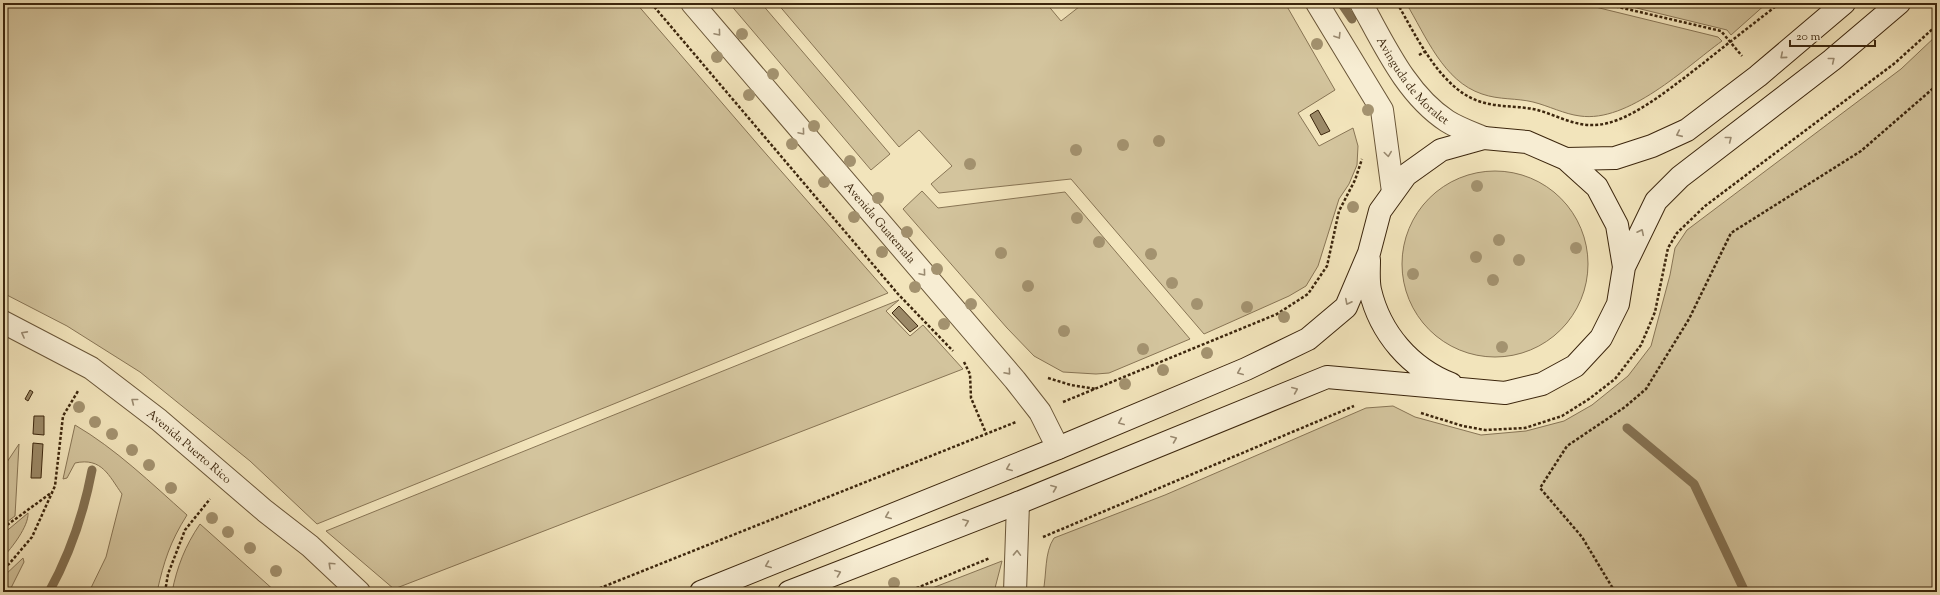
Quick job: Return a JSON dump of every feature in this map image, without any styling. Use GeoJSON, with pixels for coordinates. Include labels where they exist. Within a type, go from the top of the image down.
{"type":"FeatureCollection","features":[{"type":"Feature","properties":{"kind":"main road","name":"Avenida Guatemala"},"geometry":{"type":"LineString","coordinates":[[692,3],[1015,380],[1040,412],[1058,448]]}},
{"type":"Feature","properties":{"kind":"main road"},"geometry":{"type":"LineString","coordinates":[[1317,3],[1382,110],[1393,192]]}},
{"type":"Feature","properties":{"kind":"main road","name":"Avinguda de Moralet"},"geometry":{"type":"LineString","coordinates":[[1360,3],[1402,76],[1432,109],[1448,122],[1484,138]]}},
{"type":"Feature","properties":{"kind":"main road"},"geometry":{"type":"LineString","coordinates":[[1566,159],[1615,158],[1652,146],[1687,130],[1758,76],[1844,3]]}},
{"type":"Feature","properties":{"kind":"main road"},"geometry":{"type":"LineString","coordinates":[[789,592],[1018,503],[1327,377],[1505,393],[1542,384],[1575,366],[1601,338],[1618,304],[1624,267],[1656,201],[1680,177],[1832,60],[1899,3]]}},
{"type":"Feature","properties":{"kind":"main road"},"geometry":{"type":"LineString","coordinates":[[701,592],[1058,448],[1246,369],[1308,339],[1346,306],[1369,253],[1380,211],[1393,192],[1406,175],[1442,150],[1484,138],[1527,142],[1566,159],[1597,187],[1617,225],[1624,267]]}},
{"type":"Feature","properties":{"kind":"main road"},"geometry":{"type":"LineString","coordinates":[[1369,253],[1370,290],[1382,325],[1404,354],[1433,377],[1467,390]]}},
{"type":"Feature","properties":{"kind":"main road","name":"Avenida Puerto Rico"},"geometry":{"type":"LineString","coordinates":[[3,322],[91,368],[159,420],[227,479],[310,546],[359,592]]}},
{"type":"Feature","properties":{"kind":"main road"},"geometry":{"type":"LineString","coordinates":[[1015,592],[1018,503]]}},
{"type":"Feature","properties":{"kind":"path"},"geometry":{"type":"LineString","coordinates":[[650,3],[898,294],[958,355]]}},
{"type":"Feature","properties":{"kind":"path"},"geometry":{"type":"LineString","coordinates":[[1397,3],[1426,51],[1444,77],[1455,87],[1484,103],[1538,110],[1580,124],[1595,126],[1613,121],[1631,113],[1658,97],[1780,3]]}},
{"type":"Feature","properties":{"kind":"path"},"geometry":{"type":"LineString","coordinates":[[1601,3],[1721,32],[1758,76]]}},
{"type":"Feature","properties":{"kind":"path"},"geometry":{"type":"LineString","coordinates":[[1398,68],[1426,51]]}},
{"type":"Feature","properties":{"kind":"path"},"geometry":{"type":"LineString","coordinates":[[1615,592],[1582,537],[1540,488],[1567,446],[1625,407],[1646,389],[1689,319],[1731,233],[1861,150],[1937,85]]}},
{"type":"Feature","properties":{"kind":"path"},"geometry":{"type":"LineString","coordinates":[[590,592],[1040,412],[1277,314],[1308,294],[1327,266],[1340,212],[1362,161],[1362,153]]}},
{"type":"Feature","properties":{"kind":"path"},"geometry":{"type":"LineString","coordinates":[[963,361],[970,374],[971,398],[986,433]]}},
{"type":"Feature","properties":{"kind":"path"},"geometry":{"type":"LineString","coordinates":[[3,568],[9,564],[32,537],[55,486],[63,416],[91,368]]}},
{"type":"Feature","properties":{"kind":"path"},"geometry":{"type":"LineString","coordinates":[[165,592],[168,574],[185,530],[227,479]]}},
{"type":"Feature","properties":{"kind":"path"},"geometry":{"type":"LineString","coordinates":[[3,528],[51,492]]}},
{"type":"Feature","properties":{"kind":"shaded area"},"geometry":{"type":"Polygon","coordinates":[[[3,3],[636,3],[888,293],[317,524],[250,461],[140,372],[67,326],[3,293],[3,3]]]}},
{"type":"Feature","properties":{"kind":"shaded area"},"geometry":{"type":"Polygon","coordinates":[[[729,3],[761,3],[890,154],[871,170],[729,3]]]}},
{"type":"Feature","properties":{"kind":"shaded area"},"geometry":{"type":"Polygon","coordinates":[[[777,3],[1046,3],[1061,21],[1084,3],[1285,3],[1335,90],[1298,113],[1319,146],[1353,128],[1358,146],[1357,165],[1349,184],[1339,199],[1318,266],[1306,286],[1289,296],[1204,334],[1071,179],[939,193],[931,184],[952,166],[919,130],[899,147],[777,3]]]}},
{"type":"Feature","properties":{"kind":"shaded area"},"geometry":{"type":"Polygon","coordinates":[[[1406,3],[1579,3],[1718,37],[1722,41],[1655,91],[1636,102],[1617,111],[1598,116],[1580,116],[1568,114],[1533,102],[1488,96],[1468,88],[1456,79],[1437,56],[1406,3]]]}},
{"type":"Feature","properties":{"kind":"shaded area"},"geometry":{"type":"Polygon","coordinates":[[[1616,3],[1767,3],[1731,35],[1727,30],[1616,3]]]}},
{"type":"Feature","properties":{"kind":"shaded area"},"geometry":{"type":"Polygon","coordinates":[[[1937,35],[1937,592],[1043,592],[1047,557],[1054,538],[1165,495],[1366,408],[1393,406],[1415,417],[1481,435],[1526,431],[1564,421],[1592,405],[1628,376],[1651,346],[1670,275],[1675,248],[1687,230],[1901,69],[1937,35]]]}},
{"type":"Feature","properties":{"kind":"shaded area"},"geometry":{"type":"Polygon","coordinates":[[[1495,171],[1522,175],[1539,182],[1554,192],[1567,205],[1577,220],[1584,237],[1588,264],[1584,291],[1577,308],[1567,323],[1554,336],[1539,346],[1522,353],[1495,357],[1468,353],[1451,346],[1436,336],[1423,323],[1413,308],[1406,291],[1402,264],[1406,237],[1413,220],[1423,205],[1436,192],[1451,182],[1468,175],[1495,171]]]}},
{"type":"Feature","properties":{"kind":"shaded area"},"geometry":{"type":"Polygon","coordinates":[[[922,191],[938,208],[1065,192],[1190,339],[1109,373],[1096,374],[1063,372],[1034,356],[1007,328],[903,209],[922,191]]]}},
{"type":"Feature","properties":{"kind":"shaded area"},"geometry":{"type":"Polygon","coordinates":[[[899,300],[886,311],[910,336],[923,325],[963,369],[394,589],[326,531],[899,300]]]}},
{"type":"Feature","properties":{"kind":"shaded area"},"geometry":{"type":"Polygon","coordinates":[[[75,425],[90,434],[119,456],[187,515],[168,552],[157,592],[89,592],[106,557],[122,494],[109,475],[98,465],[92,463],[75,463],[67,478],[63,479],[75,425]]]}},
{"type":"Feature","properties":{"kind":"shaded area"},"geometry":{"type":"Polygon","coordinates":[[[19,444],[15,516],[3,525],[3,468],[19,444]]]}},
{"type":"Feature","properties":{"kind":"shaded area"},"geometry":{"type":"Polygon","coordinates":[[[28,513],[28,518],[23,531],[3,557],[3,534],[28,513]]]}},
{"type":"Feature","properties":{"kind":"shaded area"},"geometry":{"type":"Polygon","coordinates":[[[200,524],[276,592],[172,592],[182,557],[200,524]]]}},
{"type":"Feature","properties":{"kind":"shaded area"},"geometry":{"type":"Polygon","coordinates":[[[23,558],[24,562],[9,592],[3,592],[3,577],[23,558]]]}},
{"type":"Feature","properties":{"kind":"shaded area"},"geometry":{"type":"Polygon","coordinates":[[[1002,561],[994,592],[922,592],[1002,561]]]}},
{"type":"Feature","properties":{"kind":"building"},"geometry":{"type":"Polygon","coordinates":[[[1318,110],[1330,131],[1321,135],[1310,115],[1318,110]]]}},
{"type":"Feature","properties":{"kind":"building"},"geometry":{"type":"Polygon","coordinates":[[[899,306],[918,326],[910,332],[892,313],[899,306]]]}},
{"type":"Feature","properties":{"kind":"building"},"geometry":{"type":"Polygon","coordinates":[[[30,390],[33,392],[28,401],[25,399],[30,390]]]}},
{"type":"Feature","properties":{"kind":"building"},"geometry":{"type":"Polygon","coordinates":[[[34,416],[44,416],[44,435],[33,434],[34,416]]]}},
{"type":"Feature","properties":{"kind":"building"},"geometry":{"type":"Polygon","coordinates":[[[33,443],[43,444],[41,478],[31,478],[33,443]]]}},
{"type":"Feature","properties":{"kind":"waterway"},"geometry":{"type":"LineString","coordinates":[[1341,3],[1352,19]]}},
{"type":"Feature","properties":{"kind":"waterway"},"geometry":{"type":"LineString","coordinates":[[1627,428],[1694,484],[1745,592]]}},
{"type":"Feature","properties":{"kind":"waterway"},"geometry":{"type":"LineString","coordinates":[[49,592],[70,548],[85,501],[92,470]]}}]}
